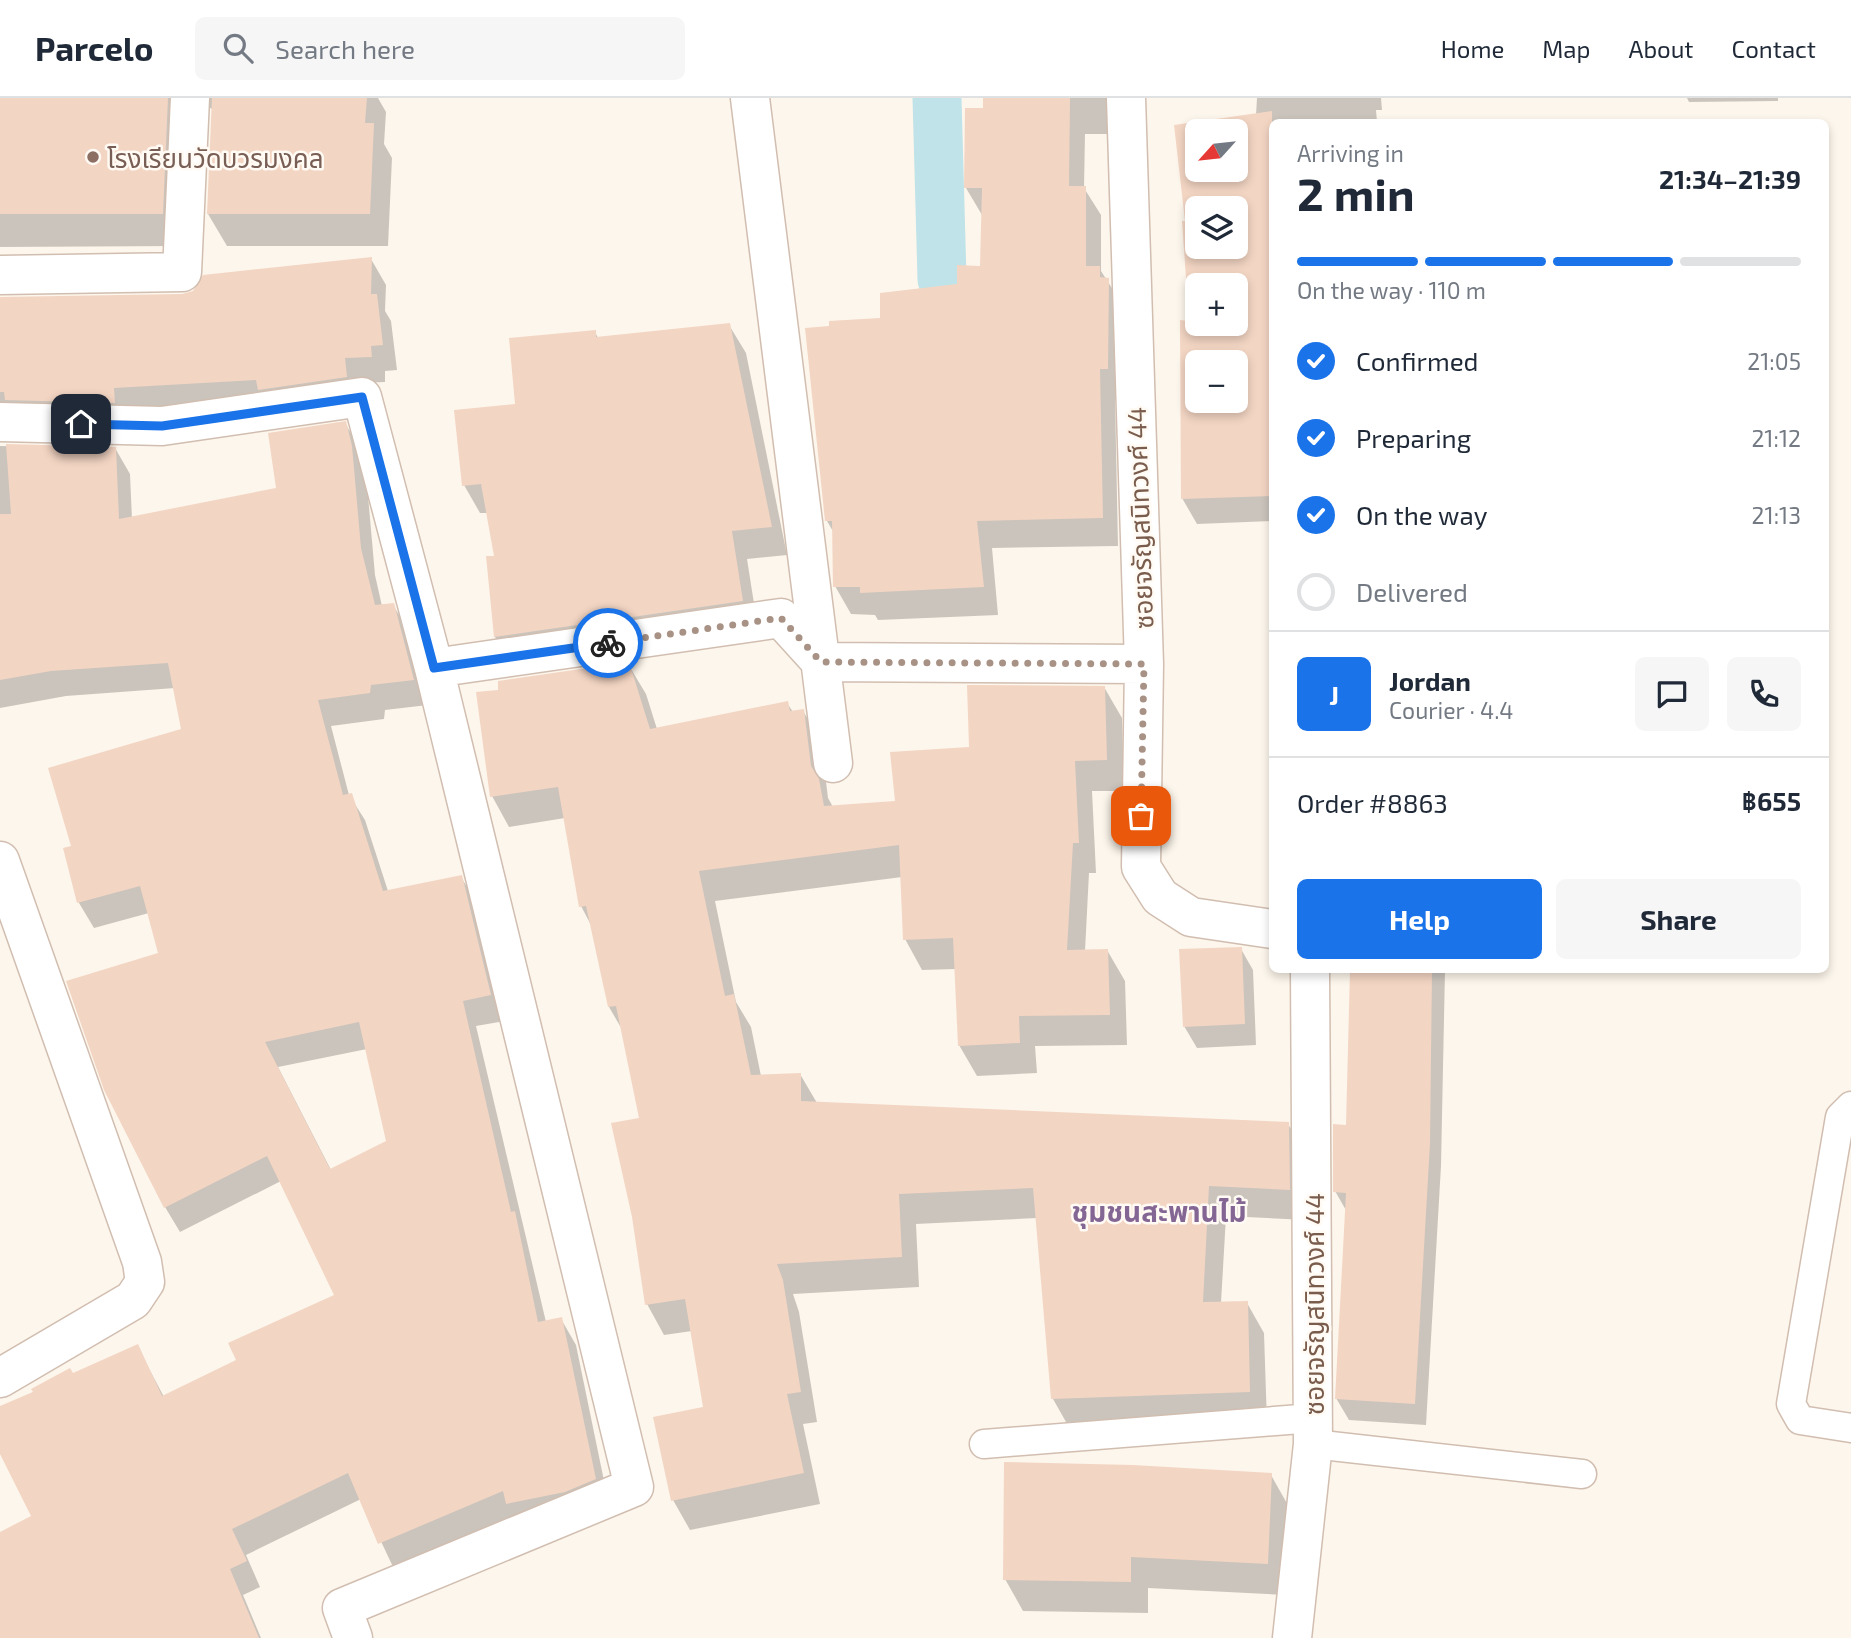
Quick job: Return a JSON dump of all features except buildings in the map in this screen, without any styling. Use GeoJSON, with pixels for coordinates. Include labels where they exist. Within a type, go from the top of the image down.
{"type":"FeatureCollection","features":[{"type":"Feature","properties":{"kind":"street"},"geometry":{"type":"LineString","coordinates":[[0,275],[183,272],[190,98]]}},
{"type":"Feature","properties":{"kind":"street"},"geometry":{"type":"LineString","coordinates":[[750,98],[832,763]]}},
{"type":"Feature","properties":{"kind":"street","name":"ซอยจรัญสนิทวงศ์ 44"},"geometry":{"type":"LineString","coordinates":[[1126,98],[1144,664],[1141,867],[1160,897],[1191,917],[1269,929]]}},
{"type":"Feature","properties":{"kind":"street"},"geometry":{"type":"LineString","coordinates":[[0,422],[162,426],[362,397],[434,668],[634,1487],[342,1608],[353,1638]]}},
{"type":"Feature","properties":{"kind":"street"},"geometry":{"type":"LineString","coordinates":[[434,668],[781,618],[821,662],[1144,664]]}},
{"type":"Feature","properties":{"kind":"street"},"geometry":{"type":"LineString","coordinates":[[0,861],[142,1262],[145,1282],[134,1300],[0,1378]]}},
{"type":"Feature","properties":{"kind":"street","name":"ซอยจรัญสนิทวงศ์ 44"},"geometry":{"type":"LineString","coordinates":[[1292,1638],[1313,1431],[1310,973]]}},
{"type":"Feature","properties":{"kind":"lane"},"geometry":{"type":"LineString","coordinates":[[1851,1106],[1840,1116],[1791,1404],[1800,1420],[1851,1428]]}},
{"type":"Feature","properties":{"kind":"lane"},"geometry":{"type":"LineString","coordinates":[[984,1444],[1313,1431],[1582,1474]]}},
{"type":"Feature","properties":{"kind":"waterway"},"geometry":{"type":"LineString","coordinates":[[937,98],[942,279]]}},
{"type":"Feature","properties":{"kind":"way so far"},"geometry":{"type":"LineString","coordinates":[[608,643],[781,618],[821,662],[1144,664],[1141,816]]}},
{"type":"Feature","properties":{"kind":"place","name":"โรงเรียนวัดบวรมงคล"},"geometry":{"type":"Point","coordinates":[93,157]}},
{"type":"Feature","properties":{"kind":"district","name":"ชุมชนสะพานไม้"},"geometry":{"type":"Point","coordinates":[1159,1211]}},
{"type":"Feature","properties":{"kind":"route"},"geometry":{"type":"LineString","coordinates":[[81,424],[162,426],[362,397],[434,668],[608,643]]}}]}
